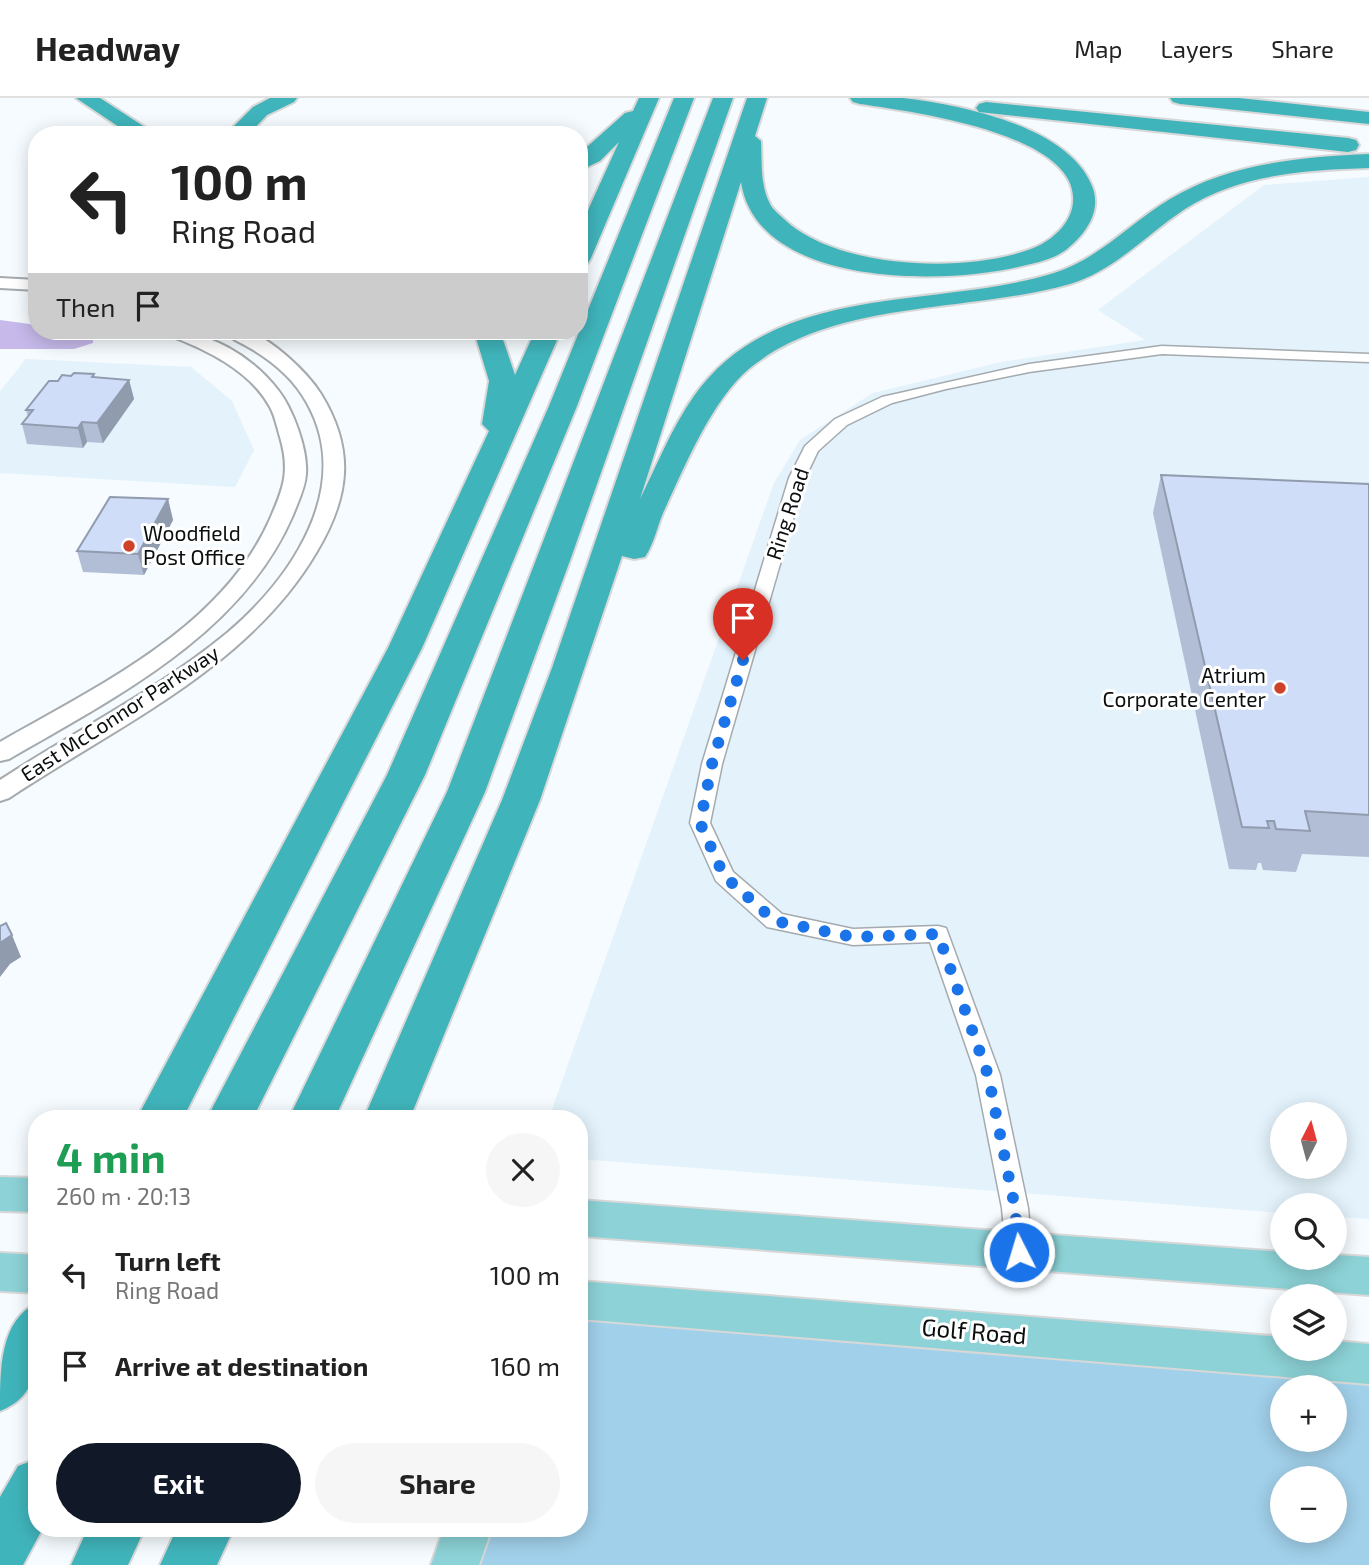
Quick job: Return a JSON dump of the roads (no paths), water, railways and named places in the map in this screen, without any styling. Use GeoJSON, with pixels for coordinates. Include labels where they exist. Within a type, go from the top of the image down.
{"type":"FeatureCollection","features":[{"type":"Feature","properties":{"kind":"highway"},"geometry":{"type":"LineString","coordinates":[[86,98],[131,126]]}},
{"type":"Feature","properties":{"kind":"highway"},"geometry":{"type":"LineString","coordinates":[[245,126],[260,111],[287,98]]}},
{"type":"Feature","properties":{"kind":"highway"},"geometry":{"type":"LineString","coordinates":[[234,1110],[407,775],[564,406],[684,98]]}},
{"type":"Feature","properties":{"kind":"highway"},"geometry":{"type":"LineString","coordinates":[[754,107],[751,185],[761,209],[787,234],[835,257],[908,270],[948,271],[989,267],[1050,250],[1064,239],[1079,221],[1085,202],[1079,178],[1066,162],[1036,141],[1001,126],[955,114],[860,98]]}},
{"type":"Feature","properties":{"kind":"highway"},"geometry":{"type":"LineString","coordinates":[[890,98],[1369,147]]}},
{"type":"Feature","properties":{"kind":"highway"},"geometry":{"type":"LineString","coordinates":[[1002,98],[1369,135]]}},
{"type":"Feature","properties":{"kind":"highway"},"geometry":{"type":"LineString","coordinates":[[1180,98],[1369,118]]}},
{"type":"Feature","properties":{"kind":"highway"},"geometry":{"type":"LineString","coordinates":[[1252,98],[1369,110]]}},
{"type":"Feature","properties":{"kind":"highway"},"geometry":{"type":"LineString","coordinates":[[316,1110],[466,792],[556,555],[722,100]]}},
{"type":"Feature","properties":{"kind":"highway"},"geometry":{"type":"LineString","coordinates":[[588,158],[648,101]]}},
{"type":"Feature","properties":{"kind":"highway"},"geometry":{"type":"LineString","coordinates":[[588,238],[648,101]]}},
{"type":"Feature","properties":{"kind":"highway"},"geometry":{"type":"LineString","coordinates":[[390,1110],[521,800],[569,668],[754,107]]}},
{"type":"Feature","properties":{"kind":"highway"},"geometry":{"type":"LineString","coordinates":[[569,668],[624,577],[647,515],[697,414],[718,383],[747,357],[795,331],[855,313],[1029,286],[1064,277],[1092,264],[1180,202],[1238,178],[1306,165],[1369,161]]}},
{"type":"Feature","properties":{"kind":"highway"},"geometry":{"type":"LineString","coordinates":[[489,466],[503,381],[490,340]]}},
{"type":"Feature","properties":{"kind":"highway"},"geometry":{"type":"LineString","coordinates":[[164,1110],[405,648],[544,340]]}},
{"type":"Feature","properties":{"kind":"highway"},"geometry":{"type":"LineString","coordinates":[[0,1387],[28,1340]]}},
{"type":"Feature","properties":{"kind":"highway"},"geometry":{"type":"LineString","coordinates":[[0,1551],[28,1501]]}},
{"type":"Feature","properties":{"kind":"highway"},"geometry":{"type":"LineString","coordinates":[[99,1565],[113,1537]]}},
{"type":"Feature","properties":{"kind":"highway"},"geometry":{"type":"LineString","coordinates":[[188,1565],[201,1537]]}},
{"type":"Feature","properties":{"kind":"main road"},"geometry":{"type":"LineString","coordinates":[[0,1194],[28,1195]]}},
{"type":"Feature","properties":{"kind":"main road"},"geometry":{"type":"LineString","coordinates":[[588,1219],[1369,1276]]}},
{"type":"Feature","properties":{"kind":"main road"},"geometry":{"type":"LineString","coordinates":[[0,1272],[28,1274]]}},
{"type":"Feature","properties":{"kind":"main road","name":"Golf Road"},"geometry":{"type":"LineString","coordinates":[[588,1301],[1369,1364]]}},
{"type":"Feature","properties":{"kind":"main road"},"geometry":{"type":"LineString","coordinates":[[455,1565],[465,1537]]}},
{"type":"Feature","properties":{"kind":"street"},"geometry":{"type":"LineString","coordinates":[[0,283],[28,285]]}},
{"type":"Feature","properties":{"kind":"street"},"geometry":{"type":"LineString","coordinates":[[0,299],[28,301]]}},
{"type":"Feature","properties":{"kind":"street","name":"East McConnor Parkway"},"geometry":{"type":"LineString","coordinates":[[0,753],[113,685],[172,645],[241,582],[264,554],[284,516],[296,476],[296,459],[281,408],[262,385],[224,354],[194,340]]}},
{"type":"Feature","properties":{"kind":"street","name":"East McConnor Parkway"},"geometry":{"type":"LineString","coordinates":[[0,792],[147,700],[224,647],[273,601],[320,528],[331,504],[334,481],[334,454],[324,416],[297,375],[246,340]]}},
{"type":"Feature","properties":{"kind":"street","name":"Ring Road"},"geometry":{"type":"LineString","coordinates":[[1019,1252],[1015,1208],[988,1075],[938,934],[853,937],[775,921],[724,876],[700,823],[712,764],[797,478],[811,449],[841,422],[887,400],[945,385],[1029,368],[1161,350],[1369,358]]}},
{"type":"Feature","properties":{"kind":"place","name":"Woodfield Post Office"},"geometry":{"type":"Point","coordinates":[129,546]}},
{"type":"Feature","properties":{"kind":"place","name":"Atrium Corporate Center"},"geometry":{"type":"Point","coordinates":[1280,688]}}]}
